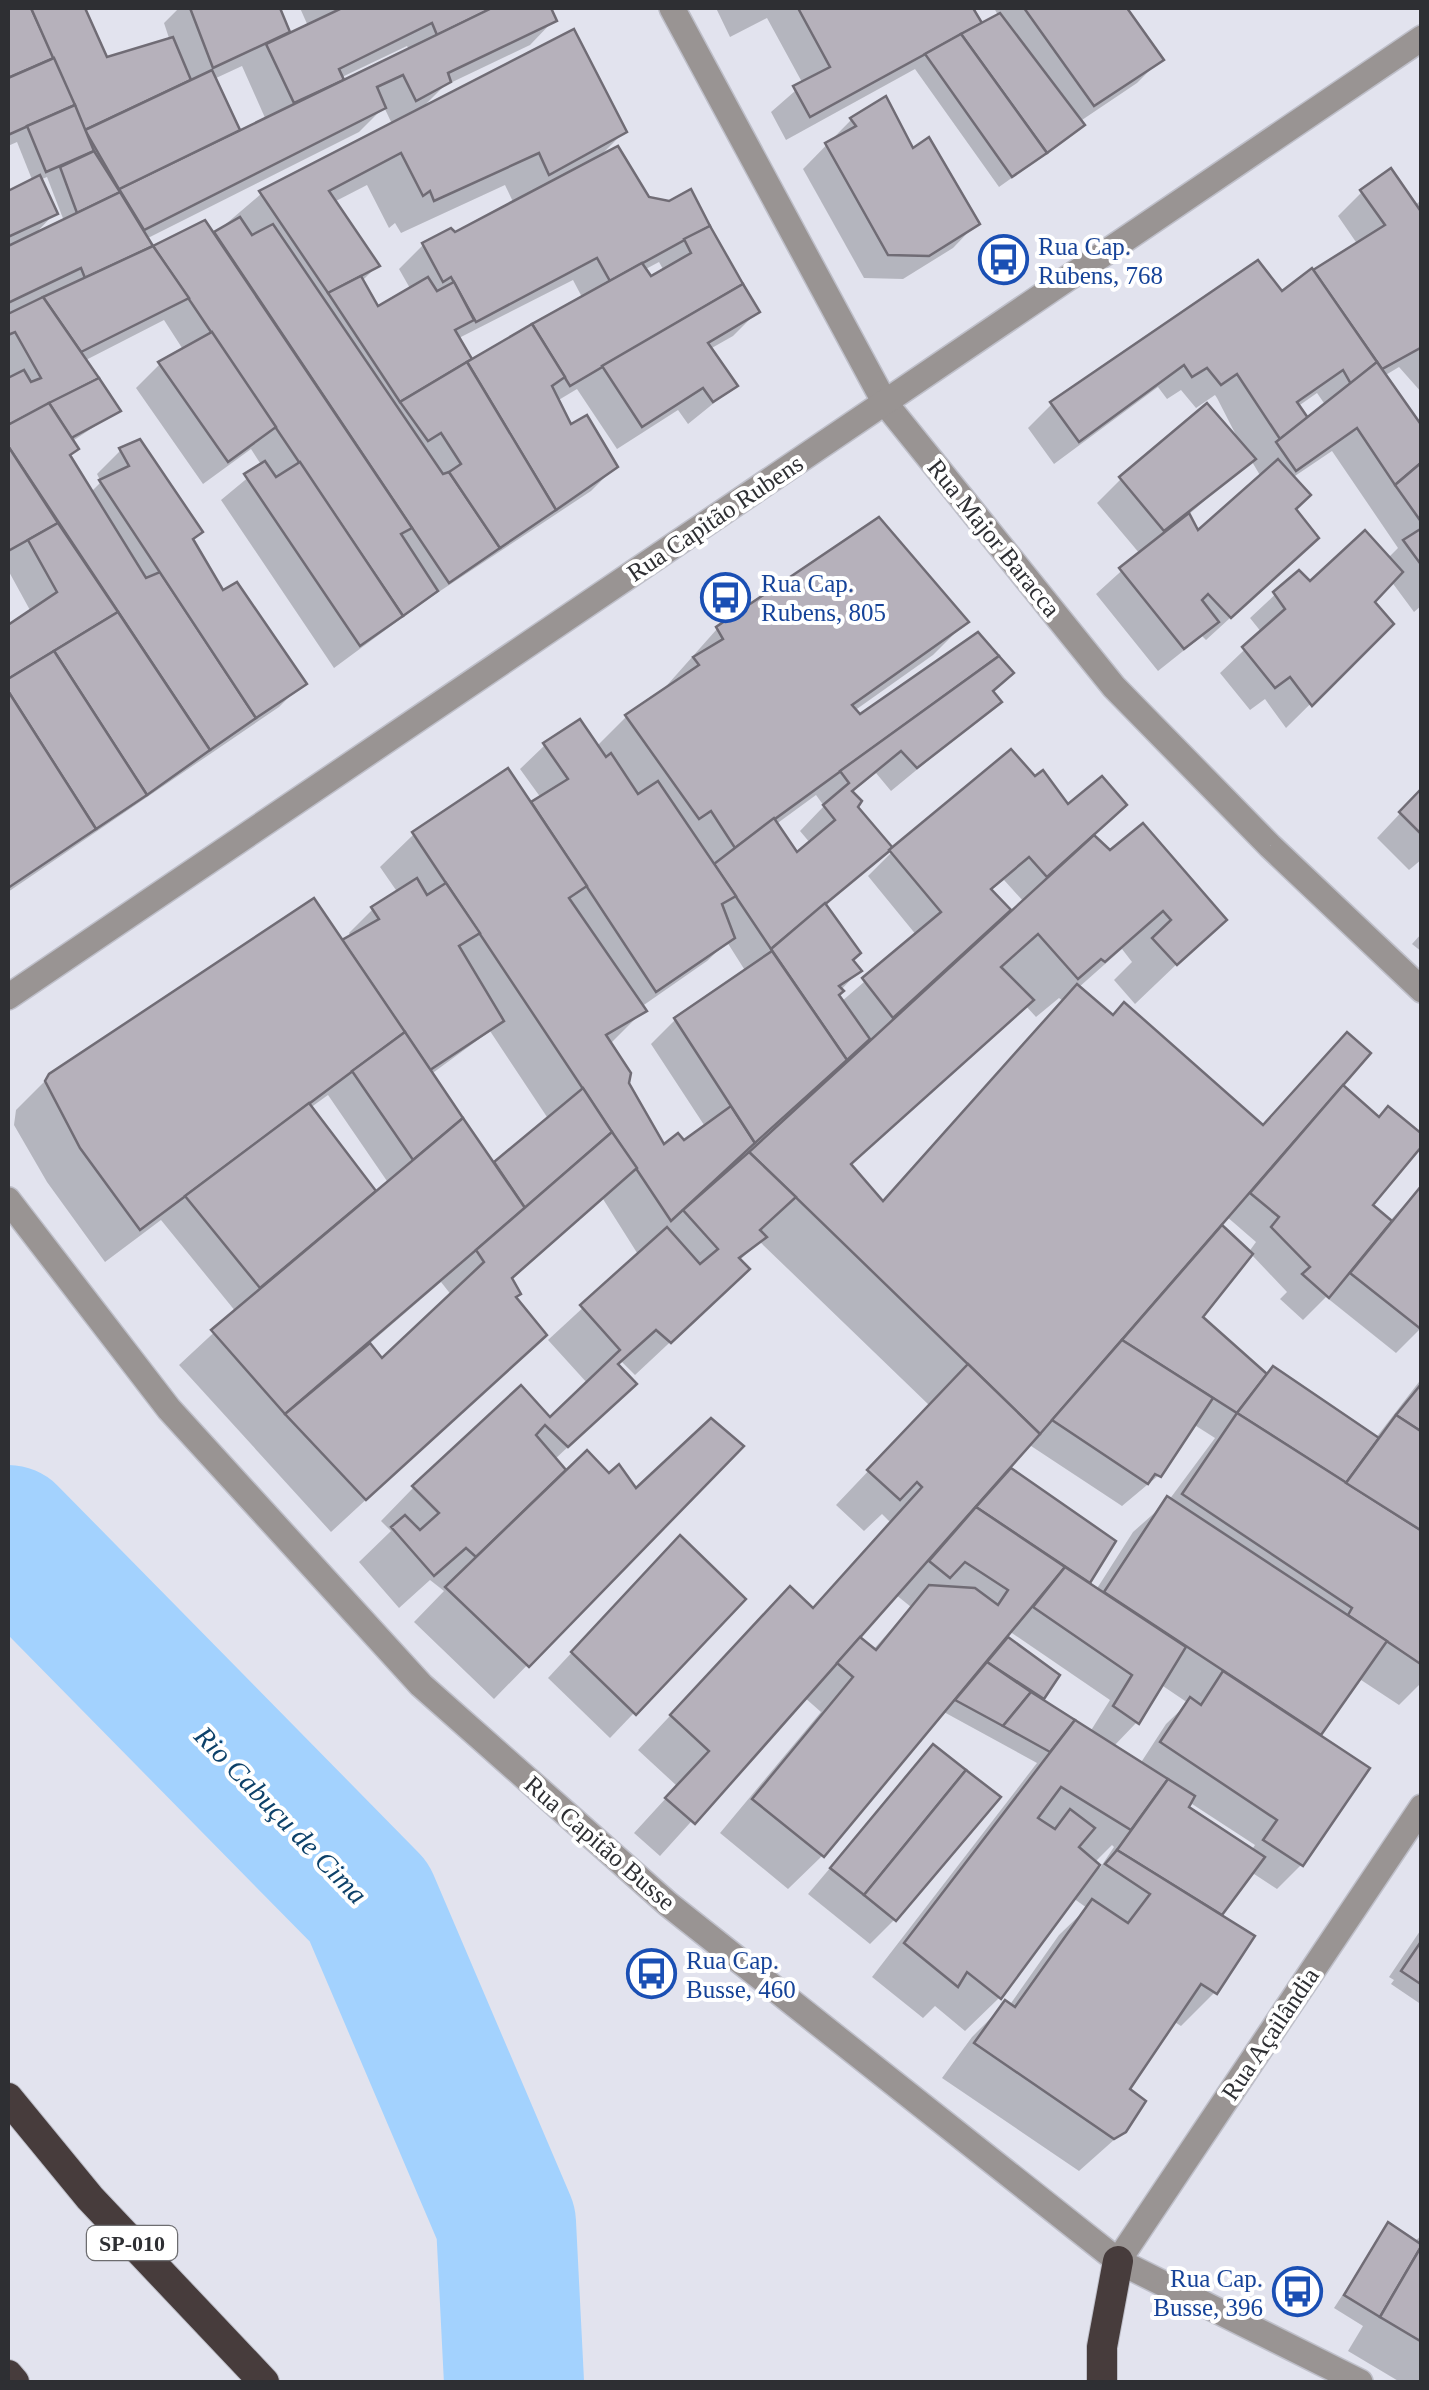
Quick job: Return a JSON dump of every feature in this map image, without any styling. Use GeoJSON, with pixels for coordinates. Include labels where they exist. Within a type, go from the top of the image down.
{"type":"FeatureCollection","features":[{"type":"Feature","properties":{"kind":"highway","name":"SP-010"},"geometry":{"type":"LineString","coordinates":[[8,2098],[90,2198],[264,2382]]}},
{"type":"Feature","properties":{"kind":"highway"},"geometry":{"type":"LineString","coordinates":[[1102,2382],[1102,2347],[1118,2261]]}},
{"type":"Feature","properties":{"kind":"highway"},"geometry":{"type":"LineString","coordinates":[[8,2375],[14,2382]]}},
{"type":"Feature","properties":{"kind":"street","name":"Rua Major Baracca"},"geometry":{"type":"LineString","coordinates":[[672,8],[885,403],[1114,687],[1270,846],[1422,990]]}},
{"type":"Feature","properties":{"kind":"street","name":"Rua Capitão Rubens"},"geometry":{"type":"LineString","coordinates":[[8,997],[1422,38]]}},
{"type":"Feature","properties":{"kind":"street","name":"Rua Capitão Busse"},"geometry":{"type":"LineString","coordinates":[[8,1200],[169,1409],[421,1684],[668,1904],[1118,2261],[1360,2382]]}},
{"type":"Feature","properties":{"kind":"street","name":"Rua Açailândia"},"geometry":{"type":"LineString","coordinates":[[1118,2261],[1422,1807]]}},
{"type":"Feature","properties":{"kind":"building"},"geometry":{"type":"Polygon","coordinates":[[[8,8],[31,8],[54,58],[8,78],[8,8]]]}},
{"type":"Feature","properties":{"kind":"building"},"geometry":{"type":"Polygon","coordinates":[[[31,8],[85,8],[107,57],[173,37],[191,80],[85,130],[31,8]]]}},
{"type":"Feature","properties":{"kind":"building"},"geometry":{"type":"Polygon","coordinates":[[[190,8],[280,8],[290,32],[213,68],[190,8]]]}},
{"type":"Feature","properties":{"kind":"building"},"geometry":{"type":"Polygon","coordinates":[[[342,8],[492,8],[437,35],[432,23],[339,69],[344,80],[294,103],[266,44],[342,8]]]}},
{"type":"Feature","properties":{"kind":"building"},"geometry":{"type":"Polygon","coordinates":[[[492,8],[551,8],[557,21],[448,73],[451,82],[416,101],[403,75],[377,87],[386,108],[144,230],[119,189],[492,8]]]}},
{"type":"Feature","properties":{"kind":"building"},"geometry":{"type":"Polygon","coordinates":[[[798,8],[973,8],[982,23],[810,117],[793,86],[830,67],[798,8]]]}},
{"type":"Feature","properties":{"kind":"building"},"geometry":{"type":"Polygon","coordinates":[[[1024,8],[1127,8],[1164,60],[1094,106],[1024,8]]]}},
{"type":"Feature","properties":{"kind":"building"},"geometry":{"type":"Polygon","coordinates":[[[1000,13],[1085,125],[1047,153],[961,34],[1000,13]]]}},
{"type":"Feature","properties":{"kind":"building"},"geometry":{"type":"Polygon","coordinates":[[[574,29],[627,132],[549,175],[539,153],[434,201],[430,191],[423,196],[401,153],[329,191],[380,266],[328,293],[259,191],[574,29]]]}},
{"type":"Feature","properties":{"kind":"building"},"geometry":{"type":"Polygon","coordinates":[[[961,34],[1047,153],[1012,177],[925,54],[961,34]]]}},
{"type":"Feature","properties":{"kind":"building"},"geometry":{"type":"Polygon","coordinates":[[[54,58],[75,105],[8,135],[8,78],[54,58]]]}},
{"type":"Feature","properties":{"kind":"building"},"geometry":{"type":"Polygon","coordinates":[[[212,70],[240,130],[119,189],[85,130],[212,70]]]}},
{"type":"Feature","properties":{"kind":"building"},"geometry":{"type":"Polygon","coordinates":[[[886,96],[913,148],[929,137],[980,224],[929,256],[888,255],[825,143],[856,126],[850,118],[886,96]]]}},
{"type":"Feature","properties":{"kind":"building"},"geometry":{"type":"Polygon","coordinates":[[[75,105],[94,151],[46,172],[27,126],[75,105]]]}},
{"type":"Feature","properties":{"kind":"building"},"geometry":{"type":"Polygon","coordinates":[[[618,146],[649,197],[669,201],[691,189],[710,226],[610,281],[597,258],[476,322],[451,277],[443,282],[422,243],[451,228],[455,232],[618,146]]]}},
{"type":"Feature","properties":{"kind":"building"},"geometry":{"type":"Polygon","coordinates":[[[94,151],[120,192],[77,213],[60,167],[94,151]]]}},
{"type":"Feature","properties":{"kind":"building"},"geometry":{"type":"Polygon","coordinates":[[[1391,168],[1422,213],[1422,347],[1382,369],[1313,270],[1385,225],[1360,190],[1391,168]]]}},
{"type":"Feature","properties":{"kind":"building"},"geometry":{"type":"Polygon","coordinates":[[[40,175],[58,214],[8,237],[8,191],[40,175]]]}},
{"type":"Feature","properties":{"kind":"building"},"geometry":{"type":"Polygon","coordinates":[[[120,192],[153,246],[85,278],[81,268],[8,303],[8,246],[120,192]]]}},
{"type":"Feature","properties":{"kind":"building"},"geometry":{"type":"Polygon","coordinates":[[[240,217],[252,235],[273,224],[443,474],[449,472],[500,548],[449,583],[214,232],[240,217]]]}},
{"type":"Feature","properties":{"kind":"building"},"geometry":{"type":"Polygon","coordinates":[[[205,220],[412,528],[401,534],[438,591],[403,616],[153,246],[205,220]]]}},
{"type":"Feature","properties":{"kind":"building"},"geometry":{"type":"Polygon","coordinates":[[[710,226],[743,284],[570,386],[532,324],[642,263],[651,276],[691,253],[684,239],[710,226]]]}},
{"type":"Feature","properties":{"kind":"building"},"geometry":{"type":"Polygon","coordinates":[[[153,246],[189,298],[81,352],[43,297],[153,246]]]}},
{"type":"Feature","properties":{"kind":"building"},"geometry":{"type":"Polygon","coordinates":[[[1258,260],[1282,291],[1312,268],[1377,362],[1351,384],[1343,370],[1297,402],[1308,418],[1280,439],[1237,374],[1221,385],[1207,368],[1192,377],[1184,365],[1079,442],[1050,402],[1258,260]]]}},
{"type":"Feature","properties":{"kind":"building"},"geometry":{"type":"Polygon","coordinates":[[[361,276],[378,306],[428,277],[437,291],[454,282],[474,320],[455,330],[472,359],[400,402],[328,293],[361,276]]]}},
{"type":"Feature","properties":{"kind":"building"},"geometry":{"type":"Polygon","coordinates":[[[743,284],[760,312],[708,343],[738,386],[713,402],[703,388],[642,427],[602,366],[743,284]]]}},
{"type":"Feature","properties":{"kind":"building"},"geometry":{"type":"Polygon","coordinates":[[[43,297],[99,378],[8,425],[8,378],[24,370],[31,382],[41,378],[15,332],[8,335],[8,314],[43,297]]]}},
{"type":"Feature","properties":{"kind":"building"},"geometry":{"type":"Polygon","coordinates":[[[532,324],[565,377],[552,386],[571,424],[587,415],[618,467],[556,510],[467,362],[532,324]]]}},
{"type":"Feature","properties":{"kind":"building"},"geometry":{"type":"Polygon","coordinates":[[[212,332],[276,427],[228,462],[158,362],[212,332]]]}},
{"type":"Feature","properties":{"kind":"building"},"geometry":{"type":"Polygon","coordinates":[[[467,362],[556,510],[500,548],[449,472],[461,464],[441,433],[428,441],[400,402],[467,362]]]}},
{"type":"Feature","properties":{"kind":"building"},"geometry":{"type":"Polygon","coordinates":[[[1377,362],[1422,426],[1422,462],[1395,485],[1357,428],[1296,471],[1276,442],[1377,362]]]}},
{"type":"Feature","properties":{"kind":"building"},"geometry":{"type":"Polygon","coordinates":[[[99,378],[121,411],[71,438],[49,403],[99,378]]]}},
{"type":"Feature","properties":{"kind":"building"},"geometry":{"type":"Polygon","coordinates":[[[49,403],[79,449],[70,455],[146,578],[160,572],[256,718],[210,750],[8,446],[8,425],[49,403]]]}},
{"type":"Feature","properties":{"kind":"building"},"geometry":{"type":"Polygon","coordinates":[[[1207,403],[1256,459],[1164,531],[1119,477],[1207,403]]]}},
{"type":"Feature","properties":{"kind":"building"},"geometry":{"type":"Polygon","coordinates":[[[140,439],[203,532],[193,539],[223,590],[237,582],[307,684],[256,718],[99,480],[129,466],[119,448],[140,439]]]}},
{"type":"Feature","properties":{"kind":"building"},"geometry":{"type":"Polygon","coordinates":[[[8,446],[58,523],[8,551],[8,446]]]}},
{"type":"Feature","properties":{"kind":"building"},"geometry":{"type":"Polygon","coordinates":[[[1278,459],[1311,495],[1296,509],[1319,538],[1231,618],[1208,594],[1202,600],[1219,622],[1184,649],[1119,568],[1189,513],[1198,530],[1278,459]]]}},
{"type":"Feature","properties":{"kind":"building"},"geometry":{"type":"Polygon","coordinates":[[[265,461],[276,477],[300,462],[403,616],[360,646],[244,474],[265,461]]]}},
{"type":"Feature","properties":{"kind":"building"},"geometry":{"type":"Polygon","coordinates":[[[1422,462],[1422,523],[1395,485],[1422,462]]]}},
{"type":"Feature","properties":{"kind":"building"},"geometry":{"type":"Polygon","coordinates":[[[879,517],[969,622],[852,705],[860,714],[978,632],[999,656],[735,848],[711,811],[699,819],[625,715],[699,665],[693,657],[723,639],[716,627],[879,517]]]}},
{"type":"Feature","properties":{"kind":"building"},"geometry":{"type":"Polygon","coordinates":[[[58,523],[118,612],[8,679],[8,625],[57,592],[28,540],[58,523]]]}},
{"type":"Feature","properties":{"kind":"building"},"geometry":{"type":"Polygon","coordinates":[[[1422,528],[1422,566],[1403,540],[1422,528]]]}},
{"type":"Feature","properties":{"kind":"building"},"geometry":{"type":"Polygon","coordinates":[[[1365,530],[1403,572],[1375,602],[1394,624],[1312,706],[1290,677],[1275,688],[1242,647],[1285,609],[1273,592],[1299,570],[1310,581],[1365,530]]]}},
{"type":"Feature","properties":{"kind":"building"},"geometry":{"type":"Polygon","coordinates":[[[118,612],[210,750],[147,795],[54,651],[118,612]]]}},
{"type":"Feature","properties":{"kind":"building"},"geometry":{"type":"Polygon","coordinates":[[[54,651],[147,795],[96,829],[8,691],[8,679],[54,651]]]}},
{"type":"Feature","properties":{"kind":"building"},"geometry":{"type":"Polygon","coordinates":[[[999,656],[1014,673],[993,691],[1002,702],[917,768],[901,751],[852,791],[862,801],[858,807],[893,848],[771,949],[714,864],[774,818],[797,852],[835,820],[823,805],[849,783],[840,771],[999,656]]]}},
{"type":"Feature","properties":{"kind":"building"},"geometry":{"type":"Polygon","coordinates":[[[8,691],[96,829],[8,888],[8,691]]]}},
{"type":"Feature","properties":{"kind":"building"},"geometry":{"type":"Polygon","coordinates":[[[580,719],[606,757],[611,753],[638,794],[658,781],[736,896],[722,904],[735,938],[656,992],[531,802],[568,779],[543,743],[580,719]]]}},
{"type":"Feature","properties":{"kind":"building"},"geometry":{"type":"Polygon","coordinates":[[[1011,749],[1035,776],[1043,770],[1068,804],[1102,776],[1127,805],[1047,877],[1029,857],[991,889],[1011,910],[893,1018],[862,978],[941,912],[889,850],[1011,749]]]}},
{"type":"Feature","properties":{"kind":"building"},"geometry":{"type":"Polygon","coordinates":[[[508,768],[587,886],[569,898],[647,1011],[606,1035],[631,1073],[629,1083],[664,1144],[678,1133],[684,1140],[731,1106],[755,1143],[671,1221],[412,832],[508,768]]]}},
{"type":"Feature","properties":{"kind":"building"},"geometry":{"type":"Polygon","coordinates":[[[1422,788],[1422,835],[1399,812],[1422,788]]]}},
{"type":"Feature","properties":{"kind":"building"},"geometry":{"type":"Polygon","coordinates":[[[1143,823],[1227,920],[1177,965],[1152,938],[1171,920],[1163,911],[1105,962],[1101,959],[1078,979],[1038,934],[1001,967],[1034,1000],[851,1164],[883,1201],[1077,984],[1113,1015],[1124,1002],[1263,1125],[1347,1032],[1371,1053],[1040,1434],[749,1152],[1094,835],[1110,850],[1143,823]]]}},
{"type":"Feature","properties":{"kind":"building"},"geometry":{"type":"Polygon","coordinates":[[[417,878],[427,895],[446,883],[480,933],[459,946],[504,1021],[430,1070],[342,940],[379,919],[371,907],[417,878]]]}},
{"type":"Feature","properties":{"kind":"building"},"geometry":{"type":"Polygon","coordinates":[[[314,898],[405,1032],[140,1230],[80,1148],[45,1081],[49,1074],[314,898]]]}},
{"type":"Feature","properties":{"kind":"building"},"geometry":{"type":"Polygon","coordinates":[[[825,903],[861,953],[853,960],[862,971],[839,986],[844,991],[839,995],[870,1039],[847,1060],[771,949],[825,903]]]}},
{"type":"Feature","properties":{"kind":"building"},"geometry":{"type":"Polygon","coordinates":[[[772,951],[847,1060],[755,1143],[674,1018],[772,951]]]}},
{"type":"Feature","properties":{"kind":"building"},"geometry":{"type":"Polygon","coordinates":[[[405,1032],[463,1118],[413,1160],[352,1071],[405,1032]]]}},
{"type":"Feature","properties":{"kind":"building"},"geometry":{"type":"Polygon","coordinates":[[[1343,1085],[1379,1117],[1388,1106],[1422,1134],[1422,1146],[1373,1205],[1392,1221],[1329,1298],[1302,1274],[1310,1267],[1271,1227],[1279,1217],[1250,1193],[1343,1085]]]}},
{"type":"Feature","properties":{"kind":"building"},"geometry":{"type":"Polygon","coordinates":[[[583,1088],[612,1132],[525,1208],[494,1162],[583,1088]]]}},
{"type":"Feature","properties":{"kind":"building"},"geometry":{"type":"Polygon","coordinates":[[[309,1103],[376,1191],[260,1288],[185,1196],[309,1103]]]}},
{"type":"Feature","properties":{"kind":"building"},"geometry":{"type":"Polygon","coordinates":[[[463,1118],[525,1208],[285,1414],[211,1330],[463,1118]]]}},
{"type":"Feature","properties":{"kind":"building"},"geometry":{"type":"Polygon","coordinates":[[[612,1132],[637,1168],[512,1278],[521,1294],[516,1297],[547,1335],[366,1500],[285,1414],[370,1343],[382,1358],[484,1262],[476,1250],[612,1132]]]}},
{"type":"Feature","properties":{"kind":"building"},"geometry":{"type":"Polygon","coordinates":[[[749,1152],[796,1197],[760,1230],[767,1237],[739,1258],[750,1269],[671,1343],[656,1330],[618,1364],[637,1384],[568,1447],[545,1425],[536,1435],[566,1470],[476,1557],[466,1548],[434,1576],[391,1527],[405,1515],[420,1530],[439,1513],[412,1486],[521,1385],[550,1417],[620,1350],[580,1305],[667,1227],[700,1264],[718,1249],[683,1210],[749,1152]]]}},
{"type":"Feature","properties":{"kind":"building"},"geometry":{"type":"Polygon","coordinates":[[[1422,1185],[1422,1330],[1350,1273],[1422,1185]]]}},
{"type":"Feature","properties":{"kind":"building"},"geometry":{"type":"Polygon","coordinates":[[[1222,1225],[1253,1254],[1203,1317],[1267,1374],[1237,1413],[1122,1340],[1222,1225]]]}},
{"type":"Feature","properties":{"kind":"building"},"geometry":{"type":"Polygon","coordinates":[[[1122,1340],[1213,1398],[1161,1477],[1155,1474],[1148,1484],[1052,1420],[1122,1340]]]}},
{"type":"Feature","properties":{"kind":"building"},"geometry":{"type":"Polygon","coordinates":[[[968,1364],[1040,1434],[695,1824],[665,1798],[709,1751],[670,1715],[790,1586],[813,1608],[922,1487],[917,1482],[900,1500],[867,1470],[968,1364]]]}},
{"type":"Feature","properties":{"kind":"building"},"geometry":{"type":"Polygon","coordinates":[[[1273,1366],[1379,1438],[1346,1483],[1237,1413],[1273,1366]]]}},
{"type":"Feature","properties":{"kind":"building"},"geometry":{"type":"Polygon","coordinates":[[[1422,1383],[1422,1432],[1396,1415],[1422,1383]]]}},
{"type":"Feature","properties":{"kind":"building"},"geometry":{"type":"Polygon","coordinates":[[[1237,1413],[1422,1531],[1422,1665],[1348,1615],[1352,1608],[1182,1494],[1237,1413]]]}},
{"type":"Feature","properties":{"kind":"building"},"geometry":{"type":"Polygon","coordinates":[[[1396,1415],[1422,1432],[1422,1531],[1346,1483],[1396,1415]]]}},
{"type":"Feature","properties":{"kind":"building"},"geometry":{"type":"Polygon","coordinates":[[[711,1418],[744,1446],[529,1667],[445,1587],[587,1450],[609,1473],[619,1464],[636,1488],[711,1418]]]}},
{"type":"Feature","properties":{"kind":"building"},"geometry":{"type":"Polygon","coordinates":[[[1011,1468],[1116,1541],[1090,1583],[976,1507],[1011,1468]]]}},
{"type":"Feature","properties":{"kind":"building"},"geometry":{"type":"Polygon","coordinates":[[[1167,1496],[1387,1641],[1321,1735],[1104,1592],[1167,1496]]]}},
{"type":"Feature","properties":{"kind":"building"},"geometry":{"type":"Polygon","coordinates":[[[976,1507],[1065,1567],[824,1857],[752,1799],[853,1677],[837,1663],[860,1637],[876,1650],[929,1585],[975,1588],[998,1605],[1008,1590],[965,1562],[950,1578],[929,1561],[976,1507]]]}},
{"type":"Feature","properties":{"kind":"building"},"geometry":{"type":"Polygon","coordinates":[[[680,1535],[746,1599],[636,1715],[571,1652],[680,1535]]]}},
{"type":"Feature","properties":{"kind":"building"},"geometry":{"type":"Polygon","coordinates":[[[1065,1567],[1186,1647],[1139,1724],[1113,1706],[1132,1675],[1033,1607],[1065,1567]]]}},
{"type":"Feature","properties":{"kind":"building"},"geometry":{"type":"Polygon","coordinates":[[[1008,1637],[1060,1675],[1044,1699],[987,1662],[1008,1637]]]}},
{"type":"Feature","properties":{"kind":"building"},"geometry":{"type":"Polygon","coordinates":[[[987,1662],[1031,1692],[1003,1726],[955,1700],[987,1662]]]}},
{"type":"Feature","properties":{"kind":"building"},"geometry":{"type":"Polygon","coordinates":[[[1223,1671],[1370,1768],[1303,1866],[1263,1840],[1277,1820],[1160,1742],[1190,1697],[1201,1705],[1223,1671]]]}},
{"type":"Feature","properties":{"kind":"building"},"geometry":{"type":"Polygon","coordinates":[[[1031,1692],[1075,1720],[1050,1752],[1003,1726],[1031,1692]]]}},
{"type":"Feature","properties":{"kind":"building"},"geometry":{"type":"Polygon","coordinates":[[[1075,1720],[1168,1779],[1131,1830],[1061,1787],[1038,1818],[1055,1829],[1070,1809],[1095,1828],[1079,1847],[1100,1865],[1001,1999],[967,1972],[958,1987],[904,1943],[1075,1720]]]}},
{"type":"Feature","properties":{"kind":"building"},"geometry":{"type":"Polygon","coordinates":[[[933,1744],[966,1770],[864,1895],[830,1868],[933,1744]]]}},
{"type":"Feature","properties":{"kind":"building"},"geometry":{"type":"Polygon","coordinates":[[[966,1770],[1001,1797],[896,1921],[864,1895],[966,1770]]]}},
{"type":"Feature","properties":{"kind":"building"},"geometry":{"type":"Polygon","coordinates":[[[1168,1779],[1195,1796],[1189,1807],[1265,1857],[1222,1915],[1117,1850],[1168,1779]]]}},
{"type":"Feature","properties":{"kind":"building"},"geometry":{"type":"Polygon","coordinates":[[[1117,1850],[1255,1936],[1217,1994],[1201,1984],[1130,2089],[1146,2101],[1126,2132],[1114,2139],[974,2043],[1005,2000],[1015,2007],[1092,1899],[1128,1923],[1150,1894],[1105,1864],[1117,1850]]]}},
{"type":"Feature","properties":{"kind":"building"},"geometry":{"type":"Polygon","coordinates":[[[1422,1943],[1422,1985],[1401,1971],[1422,1943]]]}},
{"type":"Feature","properties":{"kind":"building"},"geometry":{"type":"Polygon","coordinates":[[[1388,2222],[1422,2245],[1380,2317],[1344,2295],[1388,2222]]]}},
{"type":"Feature","properties":{"kind":"building"},"geometry":{"type":"Polygon","coordinates":[[[1422,2245],[1422,2342],[1380,2317],[1422,2245]]]}},
{"type":"Feature","properties":{"kind":"waterway","name":"Rio Cabuçu de Cima"},"geometry":{"type":"LineString","coordinates":[[8,1535],[369,1902],[506,2223],[514,2382]]}},
{"type":"Feature","properties":{"kind":"place","name":"Rua Cap. Rubens, 768"},"geometry":{"type":"Point","coordinates":[1003,260]}},
{"type":"Feature","properties":{"kind":"place","name":"Rua Cap. Rubens, 805"},"geometry":{"type":"Point","coordinates":[726,597]}},
{"type":"Feature","properties":{"kind":"place","name":"Rua Cap. Busse, 460"},"geometry":{"type":"Point","coordinates":[651,1974]}},
{"type":"Feature","properties":{"kind":"place","name":"Rua Cap. Busse, 396"},"geometry":{"type":"Point","coordinates":[1298,2292]}}]}
